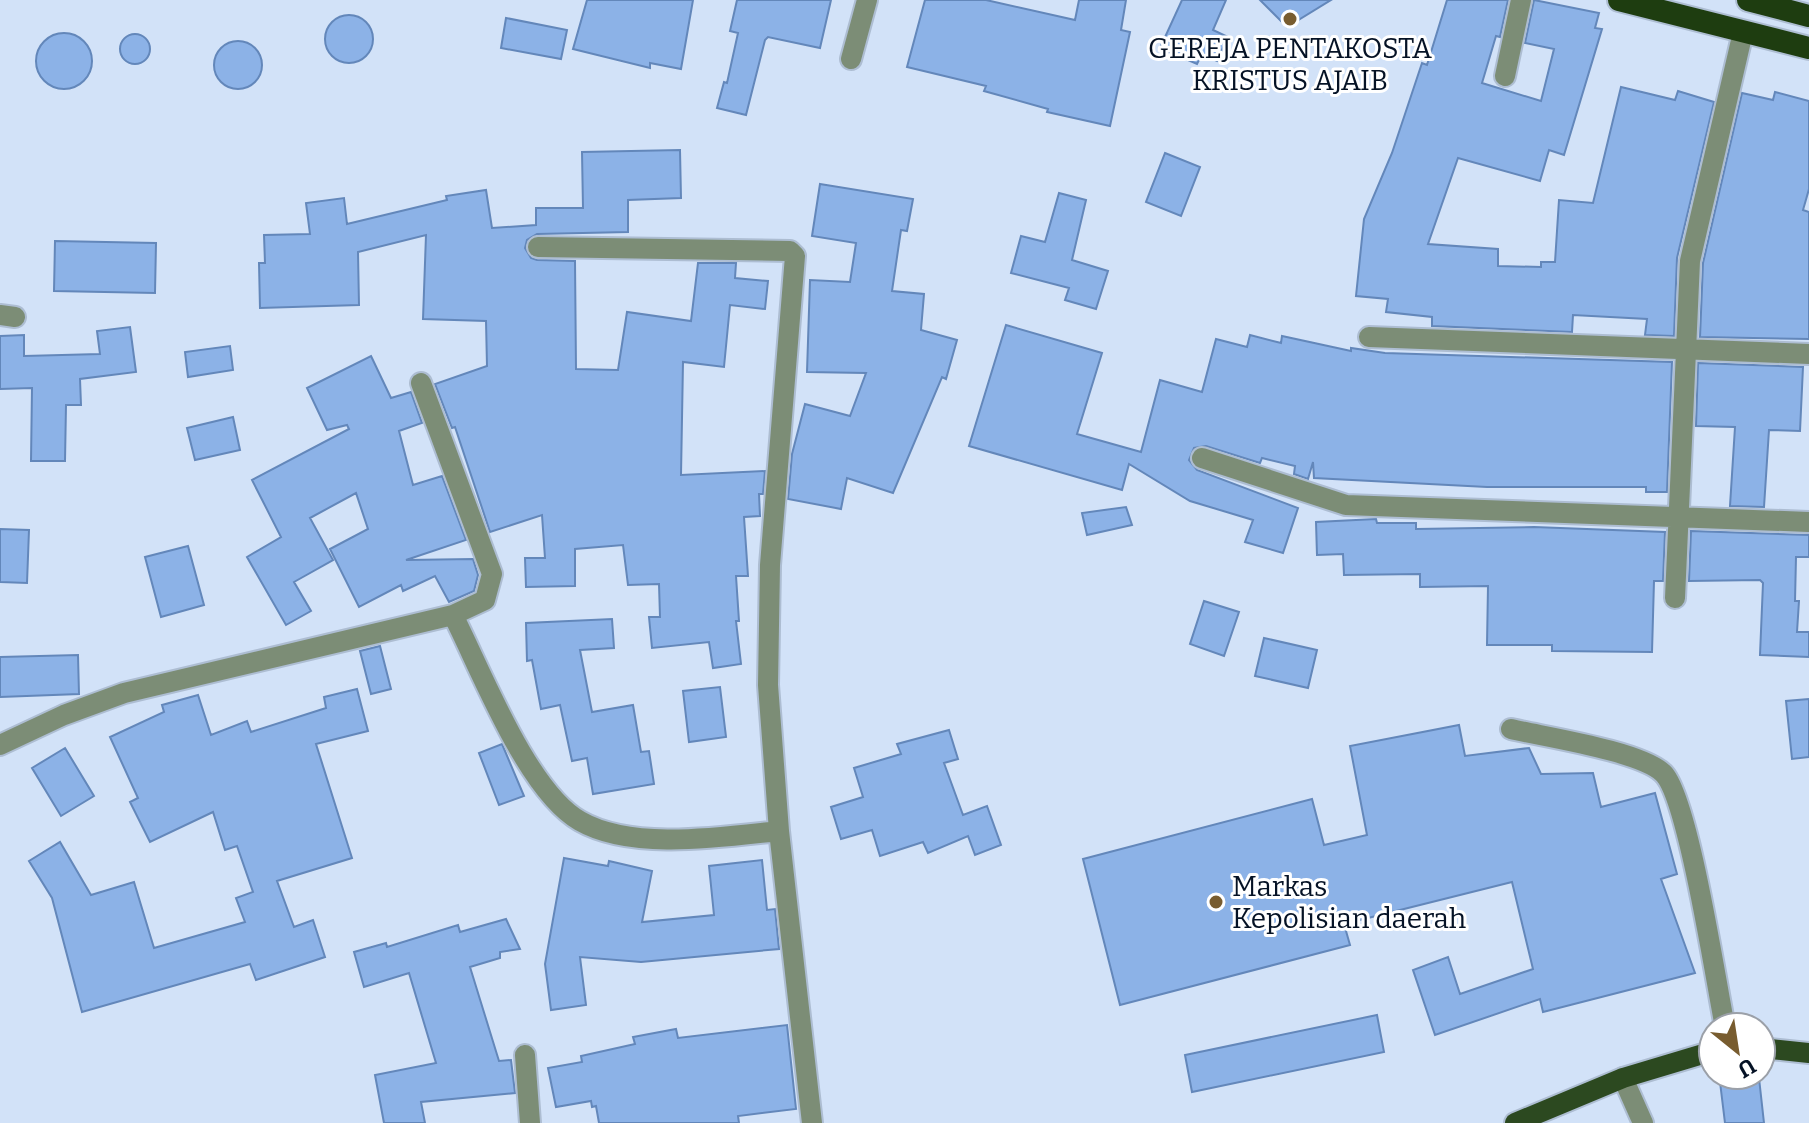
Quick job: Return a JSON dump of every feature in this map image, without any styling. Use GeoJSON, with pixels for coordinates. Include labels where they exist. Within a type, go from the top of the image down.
{"type":"FeatureCollection","features":[{"type":"Feature","properties":{"kind":"highway"},"geometry":{"type":"LineString","coordinates":[[1619,0],[1809,48]]}},
{"type":"Feature","properties":{"kind":"highway"},"geometry":{"type":"LineString","coordinates":[[1750,0],[1809,16]]}},
{"type":"Feature","properties":{"kind":"main road"},"geometry":{"type":"LineString","coordinates":[[1777,1050],[1809,1053]]}},
{"type":"Feature","properties":{"kind":"main road"},"geometry":{"type":"LineString","coordinates":[[1515,1123],[1623,1078],[1697,1056]]}},
{"type":"Feature","properties":{"kind":"street"},"geometry":{"type":"LineString","coordinates":[[851,59],[867,0]]}},
{"type":"Feature","properties":{"kind":"street"},"geometry":{"type":"LineString","coordinates":[[1505,76],[1521,0]]}},
{"type":"Feature","properties":{"kind":"street"},"geometry":{"type":"LineString","coordinates":[[1675,598],[1676,519],[1695,226],[1743,32]]}},
{"type":"Feature","properties":{"kind":"street"},"geometry":{"type":"LineString","coordinates":[[538,247],[790,251],[795,256],[770,565],[768,685],[779,831],[812,1123]]}},
{"type":"Feature","properties":{"kind":"street"},"geometry":{"type":"LineString","coordinates":[[1369,337],[1809,354]]}},
{"type":"Feature","properties":{"kind":"street"},"geometry":{"type":"LineString","coordinates":[[0,745],[64,715],[124,693],[453,615],[485,600],[492,574],[421,383]]}},
{"type":"Feature","properties":{"kind":"street"},"geometry":{"type":"LineString","coordinates":[[1202,458],[1346,505],[1809,522]]}},
{"type":"Feature","properties":{"kind":"street"},"geometry":{"type":"LineString","coordinates":[[453,615],[532,773],[577,820],[626,836],[677,838],[779,831]]}},
{"type":"Feature","properties":{"kind":"street"},"geometry":{"type":"LineString","coordinates":[[1511,729],[1638,759],[1664,773],[1675,792],[1691,851],[1722,1011]]}},
{"type":"Feature","properties":{"kind":"street"},"geometry":{"type":"LineString","coordinates":[[525,1055],[530,1123]]}},
{"type":"Feature","properties":{"kind":"street"},"geometry":{"type":"LineString","coordinates":[[1623,1078],[1643,1123]]}},
{"type":"Feature","properties":{"kind":"building"},"geometry":{"type":"Polygon","coordinates":[[[587,0],[693,0],[681,69],[650,63],[650,68],[573,49],[587,0]]]}},
{"type":"Feature","properties":{"kind":"building"},"geometry":{"type":"Polygon","coordinates":[[[737,0],[831,0],[820,48],[768,37],[765,40],[746,115],[717,108],[724,82],[727,83],[738,33],[730,31],[737,0]]]}},
{"type":"Feature","properties":{"kind":"building"},"geometry":{"type":"Polygon","coordinates":[[[925,0],[986,0],[1075,20],[1079,0],[1126,0],[1121,30],[1130,32],[1110,126],[1047,112],[1048,109],[984,91],[986,86],[907,67],[925,0]]]}},
{"type":"Feature","properties":{"kind":"building"},"geometry":{"type":"Polygon","coordinates":[[[1182,0],[1226,0],[1213,30],[1228,37],[1217,61],[1202,54],[1197,64],[1160,48],[1182,0]]]}},
{"type":"Feature","properties":{"kind":"building","name":"GEREJA PENTAKOSTA KRISTUS AJAIB"},"geometry":{"type":"Polygon","coordinates":[[[1260,0],[1331,0],[1287,27],[1260,0]]]}},
{"type":"Feature","properties":{"kind":"building"},"geometry":{"type":"Polygon","coordinates":[[[1447,0],[1508,0],[1500,37],[1496,36],[1482,83],[1541,101],[1554,49],[1525,43],[1534,0],[1599,13],[1595,28],[1602,29],[1564,155],[1549,150],[1540,181],[1458,158],[1428,244],[1498,249],[1498,266],[1541,267],[1541,262],[1555,262],[1559,200],[1593,203],[1621,87],[1675,100],[1678,91],[1714,102],[1677,258],[1674,336],[1645,335],[1647,319],[1573,315],[1572,332],[1432,326],[1432,317],[1386,312],[1388,299],[1356,296],[1364,219],[1392,153],[1422,63],[1427,65],[1447,0]]]}},
{"type":"Feature","properties":{"kind":"building"},"geometry":{"type":"Polygon","coordinates":[[[349,15],[366,22],[373,39],[366,56],[349,63],[332,56],[325,39],[332,22],[349,15]]]}},
{"type":"Feature","properties":{"kind":"building"},"geometry":{"type":"Polygon","coordinates":[[[506,18],[567,30],[561,59],[501,48],[506,18]]]}},
{"type":"Feature","properties":{"kind":"building"},"geometry":{"type":"Polygon","coordinates":[[[64,33],[84,41],[92,61],[84,81],[64,89],[44,81],[36,61],[44,41],[64,33]]]}},
{"type":"Feature","properties":{"kind":"building"},"geometry":{"type":"Polygon","coordinates":[[[135,34],[146,38],[150,49],[146,60],[135,64],[124,60],[120,49],[124,38],[135,34]]]}},
{"type":"Feature","properties":{"kind":"building"},"geometry":{"type":"Polygon","coordinates":[[[238,41],[255,48],[262,65],[255,82],[238,89],[221,82],[214,65],[221,48],[238,41]]]}},
{"type":"Feature","properties":{"kind":"building"},"geometry":{"type":"Polygon","coordinates":[[[1775,92],[1809,101],[1809,189],[1803,210],[1809,212],[1809,339],[1700,337],[1703,263],[1742,93],[1773,100],[1775,92]]]}},
{"type":"Feature","properties":{"kind":"building"},"geometry":{"type":"Polygon","coordinates":[[[680,150],[681,198],[628,200],[628,232],[537,234],[527,240],[525,248],[531,258],[537,260],[575,261],[576,369],[618,370],[627,312],[691,321],[698,263],[736,263],[735,278],[768,281],[765,309],[730,305],[724,367],[683,362],[681,475],[765,471],[763,494],[759,494],[760,516],[744,517],[748,576],[736,576],[739,621],[736,621],[741,664],[713,668],[709,642],[652,648],[649,617],[660,617],[659,584],[628,585],[623,545],[575,549],[575,586],[526,587],[525,558],[545,558],[542,515],[490,532],[455,427],[452,428],[435,384],[487,366],[486,321],[423,319],[426,235],[358,252],[359,305],[260,308],[259,263],[265,263],[264,235],[310,234],[306,203],[344,198],[347,224],[447,200],[446,196],[486,190],[492,228],[536,225],[536,208],[583,208],[582,152],[680,150]]]}},
{"type":"Feature","properties":{"kind":"building"},"geometry":{"type":"Polygon","coordinates":[[[1165,153],[1200,167],[1181,216],[1146,202],[1165,153]]]}},
{"type":"Feature","properties":{"kind":"building"},"geometry":{"type":"Polygon","coordinates":[[[820,184],[913,199],[907,231],[901,230],[892,291],[924,294],[921,330],[957,340],[946,379],[942,377],[893,493],[847,478],[841,509],[788,499],[792,454],[805,404],[850,416],[866,373],[807,372],[810,280],[850,282],[856,243],[812,236],[820,184]]]}},
{"type":"Feature","properties":{"kind":"building"},"geometry":{"type":"Polygon","coordinates":[[[1059,193],[1086,200],[1072,260],[1108,271],[1096,309],[1065,300],[1069,288],[1011,273],[1021,236],[1045,242],[1059,193]]]}},
{"type":"Feature","properties":{"kind":"building"},"geometry":{"type":"Polygon","coordinates":[[[55,241],[156,243],[155,293],[54,291],[55,241]]]}},
{"type":"Feature","properties":{"kind":"building"},"geometry":{"type":"Polygon","coordinates":[[[1006,325],[1102,353],[1077,434],[1141,452],[1160,380],[1202,392],[1216,339],[1247,347],[1250,335],[1281,343],[1282,336],[1351,351],[1351,348],[1385,353],[1672,362],[1667,492],[1646,492],[1646,487],[1487,487],[1314,478],[1313,462],[1308,479],[1294,474],[1295,466],[1262,458],[1260,463],[1206,446],[1194,448],[1189,460],[1197,470],[1298,508],[1283,553],[1245,542],[1253,520],[1190,501],[1129,464],[1122,490],[969,446],[1006,325]]]}},
{"type":"Feature","properties":{"kind":"building"},"geometry":{"type":"Polygon","coordinates":[[[130,327],[136,372],[80,379],[81,405],[66,405],[65,461],[31,461],[32,388],[0,389],[0,336],[24,335],[24,356],[100,354],[97,331],[130,327]]]}},
{"type":"Feature","properties":{"kind":"building"},"geometry":{"type":"Polygon","coordinates":[[[230,346],[233,370],[188,377],[185,352],[230,346]]]}},
{"type":"Feature","properties":{"kind":"building"},"geometry":{"type":"Polygon","coordinates":[[[371,356],[391,398],[411,392],[422,423],[399,431],[413,485],[442,476],[466,540],[406,560],[473,559],[478,575],[474,591],[449,602],[435,576],[403,591],[401,585],[359,607],[330,549],[368,529],[356,493],[310,518],[333,560],[294,582],[311,611],[286,625],[247,557],[281,537],[252,480],[349,429],[347,425],[327,430],[307,388],[371,356]]]}},
{"type":"Feature","properties":{"kind":"building"},"geometry":{"type":"Polygon","coordinates":[[[1698,363],[1803,367],[1800,431],[1769,430],[1764,507],[1730,506],[1735,427],[1696,426],[1698,363]]]}},
{"type":"Feature","properties":{"kind":"building"},"geometry":{"type":"Polygon","coordinates":[[[233,417],[240,450],[195,460],[187,428],[233,417]]]}},
{"type":"Feature","properties":{"kind":"building"},"geometry":{"type":"Polygon","coordinates":[[[1126,507],[1132,525],[1087,535],[1082,513],[1126,507]]]}},
{"type":"Feature","properties":{"kind":"building"},"geometry":{"type":"Polygon","coordinates":[[[1376,519],[1377,523],[1416,523],[1416,529],[1534,527],[1665,532],[1663,581],[1654,581],[1652,652],[1552,651],[1552,645],[1487,645],[1488,586],[1420,587],[1420,574],[1344,575],[1343,554],[1317,555],[1316,522],[1376,519]]]}},
{"type":"Feature","properties":{"kind":"building"},"geometry":{"type":"Polygon","coordinates":[[[0,529],[29,530],[27,583],[0,582],[0,529]]]}},
{"type":"Feature","properties":{"kind":"building"},"geometry":{"type":"Polygon","coordinates":[[[1691,531],[1809,535],[1809,557],[1796,557],[1795,601],[1799,601],[1797,632],[1809,632],[1809,657],[1760,655],[1763,583],[1760,580],[1689,581],[1691,531]]]}},
{"type":"Feature","properties":{"kind":"building"},"geometry":{"type":"Polygon","coordinates":[[[188,546],[204,605],[161,617],[145,557],[188,546]]]}},
{"type":"Feature","properties":{"kind":"building"},"geometry":{"type":"Polygon","coordinates":[[[1204,601],[1239,612],[1224,656],[1190,644],[1204,601]]]}},
{"type":"Feature","properties":{"kind":"building"},"geometry":{"type":"Polygon","coordinates":[[[612,619],[614,648],[580,650],[592,712],[633,705],[641,752],[649,751],[654,784],[593,794],[587,758],[572,761],[560,705],[541,709],[532,660],[527,661],[526,623],[612,619]]]}},
{"type":"Feature","properties":{"kind":"building"},"geometry":{"type":"Polygon","coordinates":[[[1264,638],[1317,650],[1308,688],[1255,676],[1264,638]]]}},
{"type":"Feature","properties":{"kind":"building"},"geometry":{"type":"Polygon","coordinates":[[[380,646],[391,689],[371,694],[360,651],[380,646]]]}},
{"type":"Feature","properties":{"kind":"building"},"geometry":{"type":"Polygon","coordinates":[[[78,655],[79,694],[0,697],[0,657],[78,655]]]}},
{"type":"Feature","properties":{"kind":"building"},"geometry":{"type":"Polygon","coordinates":[[[720,687],[726,737],[689,742],[683,691],[720,687]]]}},
{"type":"Feature","properties":{"kind":"building"},"geometry":{"type":"Polygon","coordinates":[[[357,689],[368,731],[316,744],[352,858],[277,881],[294,927],[313,920],[325,957],[256,980],[250,964],[82,1012],[52,898],[29,861],[60,842],[91,895],[134,882],[154,948],[245,922],[236,898],[253,892],[237,846],[225,850],[213,812],[150,842],[130,802],[138,798],[110,737],[164,712],[162,705],[198,695],[211,735],[247,721],[251,732],[326,708],[324,697],[357,689]]]}},
{"type":"Feature","properties":{"kind":"building"},"geometry":{"type":"Polygon","coordinates":[[[1809,699],[1809,757],[1792,759],[1786,701],[1809,699]]]}},
{"type":"Feature","properties":{"kind":"building"},"geometry":{"type":"Polygon","coordinates":[[[1459,725],[1465,756],[1529,748],[1541,774],[1593,773],[1601,807],[1655,793],[1677,874],[1661,879],[1695,973],[1543,1012],[1540,999],[1435,1035],[1413,970],[1448,957],[1460,994],[1533,969],[1512,882],[1344,924],[1350,945],[1120,1005],[1083,859],[1312,799],[1324,845],[1367,835],[1350,746],[1459,725]]]}},
{"type":"Feature","properties":{"kind":"building"},"geometry":{"type":"Polygon","coordinates":[[[949,730],[958,759],[944,763],[963,815],[987,806],[1001,845],[975,855],[968,836],[928,853],[923,842],[880,856],[872,830],[841,839],[831,807],[863,797],[854,768],[901,754],[897,744],[949,730]]]}},
{"type":"Feature","properties":{"kind":"building"},"geometry":{"type":"Polygon","coordinates":[[[502,744],[524,796],[499,805],[479,753],[502,744]]]}},
{"type":"Feature","properties":{"kind":"building"},"geometry":{"type":"Polygon","coordinates":[[[65,748],[94,796],[61,816],[32,768],[65,748]]]}},
{"type":"Feature","properties":{"kind":"building"},"geometry":{"type":"Polygon","coordinates":[[[564,858],[608,866],[609,861],[652,871],[642,922],[714,915],[709,866],[762,860],[767,910],[775,909],[779,949],[641,962],[580,957],[586,1005],[551,1010],[545,964],[564,858]]]}},
{"type":"Feature","properties":{"kind":"building"},"geometry":{"type":"Polygon","coordinates":[[[506,919],[520,949],[500,952],[500,958],[470,967],[499,1061],[511,1060],[515,1093],[421,1102],[425,1123],[384,1123],[375,1075],[436,1063],[409,973],[364,987],[354,952],[386,943],[387,947],[458,925],[460,932],[506,919]]]}},
{"type":"Feature","properties":{"kind":"building"},"geometry":{"type":"Polygon","coordinates":[[[1377,1015],[1384,1052],[1192,1092],[1185,1055],[1377,1015]]]}},
{"type":"Feature","properties":{"kind":"building"},"geometry":{"type":"Polygon","coordinates":[[[787,1025],[796,1109],[738,1116],[739,1123],[599,1123],[596,1106],[592,1107],[591,1101],[556,1107],[548,1068],[582,1062],[581,1056],[635,1044],[633,1037],[676,1029],[678,1038],[787,1025]]]}},
{"type":"Feature","properties":{"kind":"building"},"geometry":{"type":"Polygon","coordinates":[[[1721,1091],[1760,1091],[1764,1123],[1725,1123],[1721,1091]]]}},
{"type":"Feature","properties":{"kind":"place","name":"GEREJA PENTAKOSTA KRISTUS AJAIB"},"geometry":{"type":"Point","coordinates":[1290,19]}},
{"type":"Feature","properties":{"kind":"place","name":"Markas Kepolisian daerah"},"geometry":{"type":"Point","coordinates":[1216,902]}}]}
